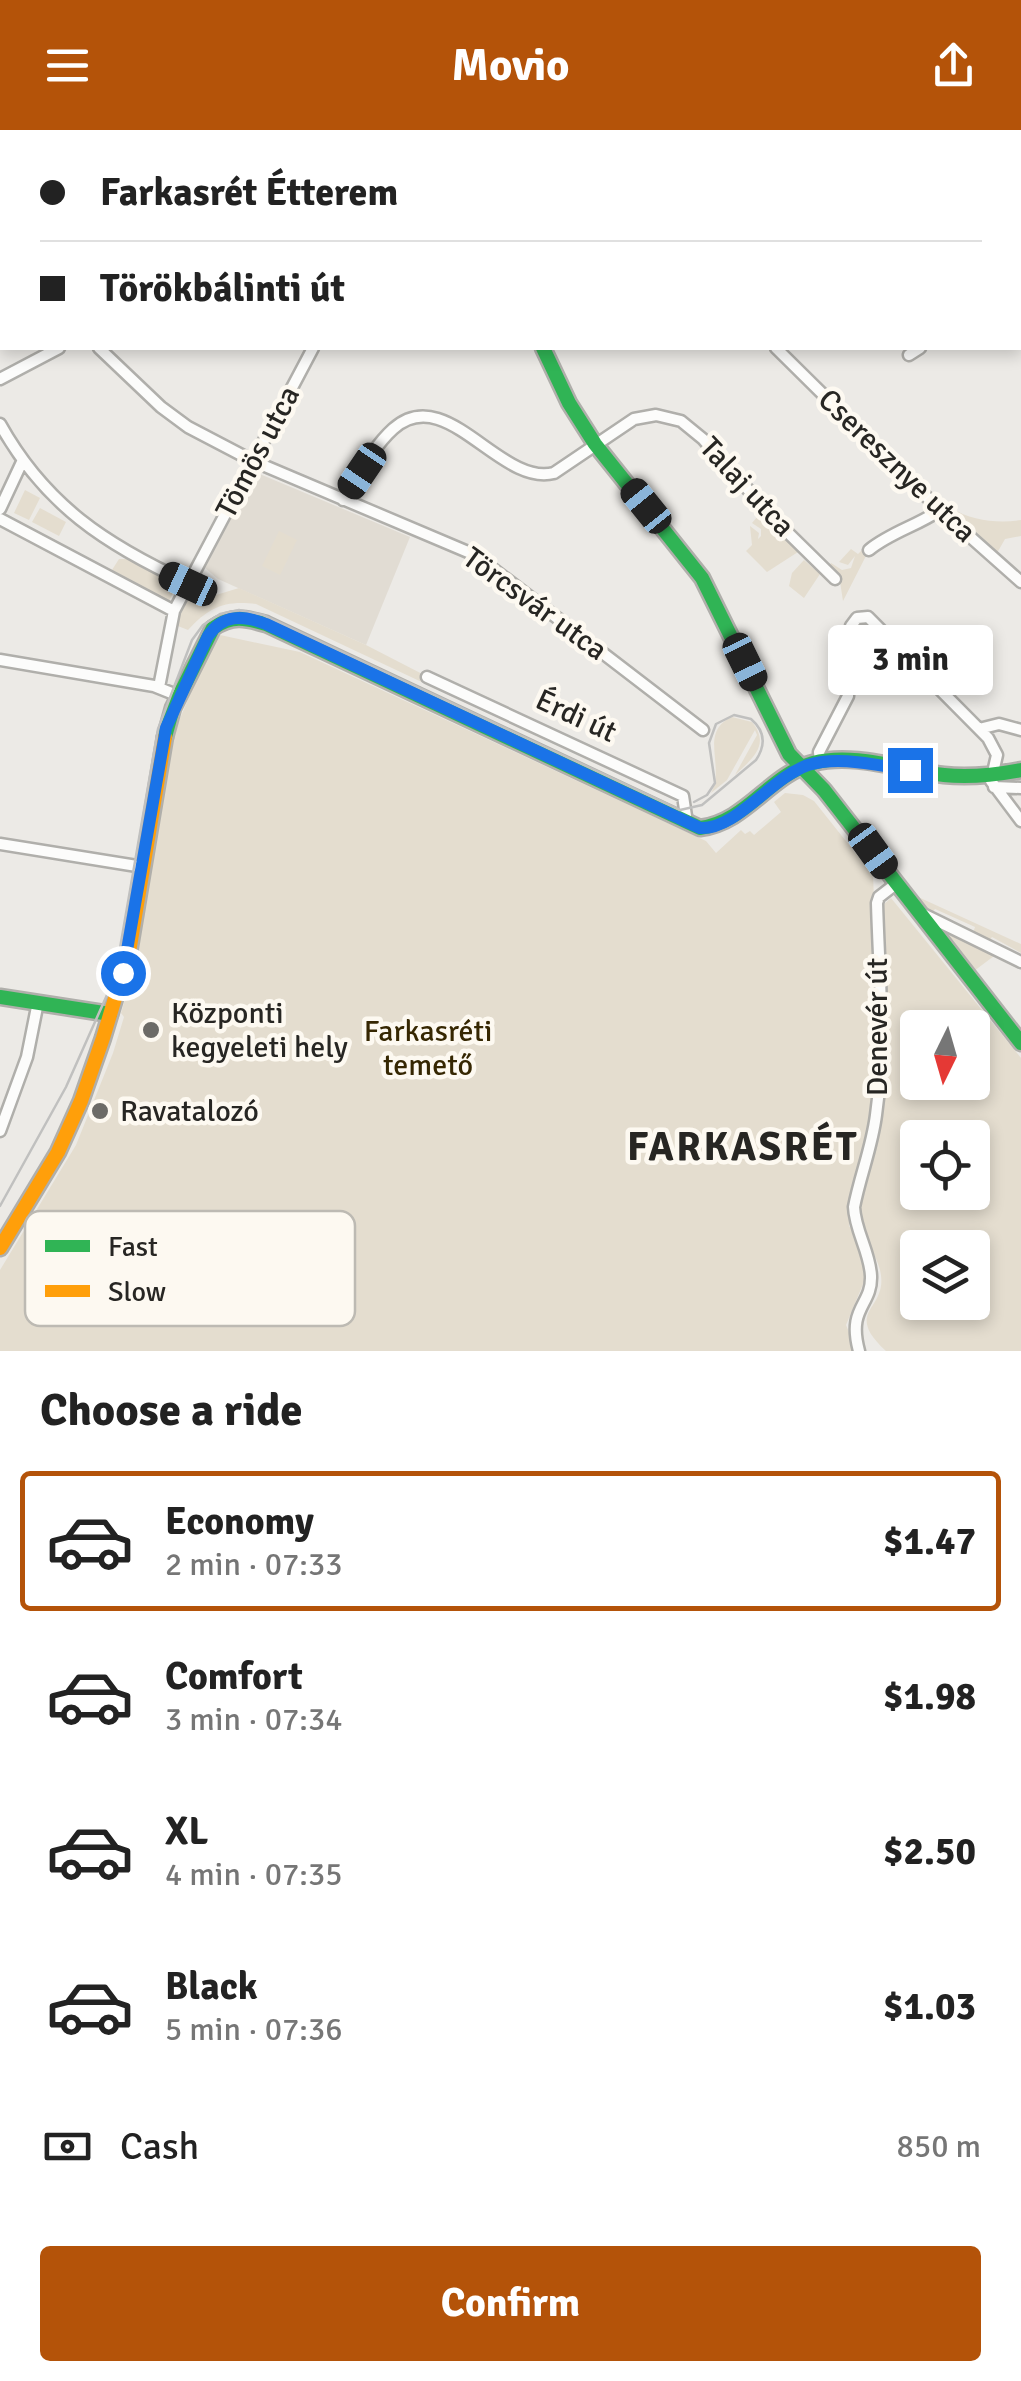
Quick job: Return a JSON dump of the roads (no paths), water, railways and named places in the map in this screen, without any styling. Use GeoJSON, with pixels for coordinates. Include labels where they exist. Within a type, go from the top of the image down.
{"type":"FeatureCollection","features":[{"type":"Feature","properties":{"kind":"street"},"geometry":{"type":"LineString","coordinates":[[0,379],[56,350]]}},
{"type":"Feature","properties":{"kind":"street","name":"Törcsvár utca"},"geometry":{"type":"LineString","coordinates":[[101,350],[174,417],[253,462],[475,555],[703,730]]}},
{"type":"Feature","properties":{"kind":"street","name":"Tömös utca"},"geometry":{"type":"LineString","coordinates":[[159,687],[174,610],[312,350]]}},
{"type":"Feature","properties":{"kind":"street"},"geometry":{"type":"LineString","coordinates":[[544,350],[569,403],[595,444],[702,578],[789,754],[824,790],[1021,1042]]}},
{"type":"Feature","properties":{"kind":"street","name":"Cseresznye utca"},"geometry":{"type":"LineString","coordinates":[[778,350],[940,510],[1021,582]]}},
{"type":"Feature","properties":{"kind":"street"},"geometry":{"type":"LineString","coordinates":[[909,354],[916,350]]}},
{"type":"Feature","properties":{"kind":"street","name":"Talaj utca"},"geometry":{"type":"LineString","coordinates":[[343,500],[388,434],[397,425],[417,418],[441,419],[535,476],[554,473],[634,419],[656,415],[681,421],[703,438],[776,521],[836,580]]}},
{"type":"Feature","properties":{"kind":"street"},"geometry":{"type":"LineString","coordinates":[[0,424],[22,462],[96,532],[134,557],[188,584]]}},
{"type":"Feature","properties":{"kind":"street"},"geometry":{"type":"LineString","coordinates":[[0,509],[22,462]]}},
{"type":"Feature","properties":{"kind":"street"},"geometry":{"type":"LineString","coordinates":[[870,550],[893,532],[940,510]]}},
{"type":"Feature","properties":{"kind":"street"},"geometry":{"type":"LineString","coordinates":[[0,519],[174,610]]}},
{"type":"Feature","properties":{"kind":"street","name":"Érdi út"},"geometry":{"type":"LineString","coordinates":[[179,696],[208,636],[219,623],[245,617],[686,819]]}},
{"type":"Feature","properties":{"kind":"street"},"geometry":{"type":"LineString","coordinates":[[820,762],[819,752],[848,696],[851,626],[857,618],[868,617],[996,751],[997,786],[1021,821]]}},
{"type":"Feature","properties":{"kind":"street"},"geometry":{"type":"LineString","coordinates":[[0,660],[159,687],[179,696],[166,728],[129,952],[110,1014],[81,1100],[58,1152],[0,1248]]}},
{"type":"Feature","properties":{"kind":"street","name":"Érdi út"},"geometry":{"type":"LineString","coordinates":[[427,677],[682,796],[686,819]]}},
{"type":"Feature","properties":{"kind":"street"},"geometry":{"type":"LineString","coordinates":[[979,729],[999,724],[1021,730]]}},
{"type":"Feature","properties":{"kind":"street"},"geometry":{"type":"LineString","coordinates":[[686,819],[700,828],[719,826],[774,783],[820,762],[1020,786]]}},
{"type":"Feature","properties":{"kind":"street"},"geometry":{"type":"LineString","coordinates":[[997,786],[1021,770]]}},
{"type":"Feature","properties":{"kind":"street"},"geometry":{"type":"LineString","coordinates":[[0,844],[143,866]]}},
{"type":"Feature","properties":{"kind":"street","name":"Denevér út"},"geometry":{"type":"LineString","coordinates":[[859,1351],[854,1325],[871,1276],[854,1207],[873,1132],[880,1079],[877,903],[896,883]]}},
{"type":"Feature","properties":{"kind":"street"},"geometry":{"type":"LineString","coordinates":[[919,912],[1021,962]]}},
{"type":"Feature","properties":{"kind":"street"},"geometry":{"type":"LineString","coordinates":[[0,997],[110,1014]]}},
{"type":"Feature","properties":{"kind":"street"},"geometry":{"type":"LineString","coordinates":[[0,1130],[28,1057],[38,1002]]}},
{"type":"Feature","properties":{"kind":"tram line"},"geometry":{"type":"LineString","coordinates":[[0,1206],[66,1087],[115,977],[158,729],[192,640],[203,625],[220,614],[239,610],[263,615],[680,810],[702,805],[756,760],[762,738],[751,719],[734,715],[716,724],[709,743],[715,783],[707,795],[694,802]]}},
{"type":"Feature","properties":{"kind":"place","name":"Központi kegyeleti hely"},"geometry":{"type":"Point","coordinates":[151,1030]}},
{"type":"Feature","properties":{"kind":"place","name":"Ravatalozó"},"geometry":{"type":"Point","coordinates":[100,1111]}},
{"type":"Feature","properties":{"kind":"district","name":"FARKASRÉT"},"geometry":{"type":"Point","coordinates":[743,1147]}},
{"type":"Feature","properties":{"kind":"park label","name":"Farkasréti temető"},"geometry":{"type":"Point","coordinates":[428,1048]}}]}
